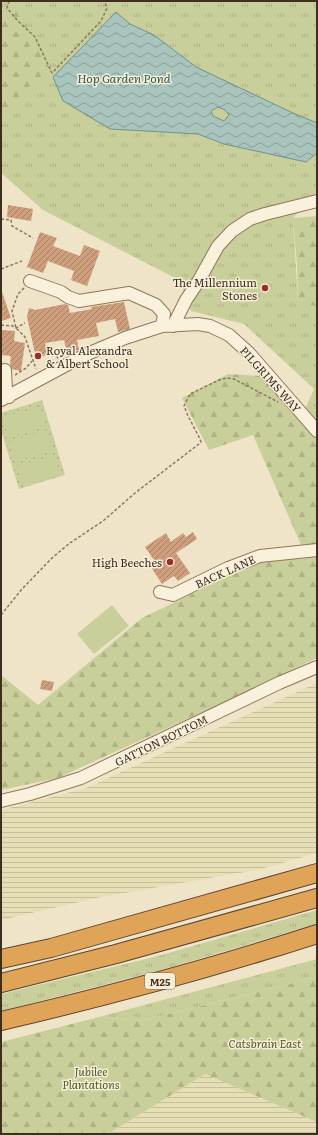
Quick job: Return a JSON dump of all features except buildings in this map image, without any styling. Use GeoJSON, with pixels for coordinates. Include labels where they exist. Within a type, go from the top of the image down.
{"type":"FeatureCollection","features":[{"type":"Feature","properties":{"kind":"highway"},"geometry":{"type":"LineString","coordinates":[[1,959],[51,948],[317,873]]}},
{"type":"Feature","properties":{"kind":"highway"},"geometry":{"type":"LineString","coordinates":[[1,983],[124,952],[317,898]]}},
{"type":"Feature","properties":{"kind":"highway","name":"M25"},"geometry":{"type":"LineString","coordinates":[[1,1022],[205,969],[317,934]]}},
{"type":"Feature","properties":{"kind":"street"},"geometry":{"type":"LineString","coordinates":[[168,326],[198,282],[218,246],[232,231],[250,219],[317,200]]}},
{"type":"Feature","properties":{"kind":"street"},"geometry":{"type":"LineString","coordinates":[[30,281],[61,292],[68,297],[79,301],[129,293],[156,305],[164,314],[168,326]]}},
{"type":"Feature","properties":{"kind":"street","name":"PILGRIMS WAY"},"geometry":{"type":"LineString","coordinates":[[5,399],[85,355],[125,338],[168,326],[198,324],[210,326],[229,335],[249,353],[317,431]]}},
{"type":"Feature","properties":{"kind":"street"},"geometry":{"type":"LineString","coordinates":[[5,376],[5,399]]}},
{"type":"Feature","properties":{"kind":"street","name":"BACK LANE"},"geometry":{"type":"LineString","coordinates":[[160,592],[173,595],[228,568],[260,556],[317,550]]}},
{"type":"Feature","properties":{"kind":"street","name":"GATTON BOTTOM"},"geometry":{"type":"LineString","coordinates":[[1,801],[30,794],[81,778],[279,683],[317,667]]}},
{"type":"Feature","properties":{"kind":"path"},"geometry":{"type":"LineString","coordinates":[[9,1],[7,8],[17,20],[35,36],[52,73],[101,21],[107,8],[104,1]]}},
{"type":"Feature","properties":{"kind":"path"},"geometry":{"type":"LineString","coordinates":[[1,218],[11,220],[12,226],[33,238]]}},
{"type":"Feature","properties":{"kind":"path"},"geometry":{"type":"LineString","coordinates":[[1,269],[22,261]]}},
{"type":"Feature","properties":{"kind":"path"},"geometry":{"type":"LineString","coordinates":[[16,328],[12,311],[18,294],[30,281]]}},
{"type":"Feature","properties":{"kind":"path"},"geometry":{"type":"LineString","coordinates":[[16,328],[25,323]]}},
{"type":"Feature","properties":{"kind":"path"},"geometry":{"type":"LineString","coordinates":[[1,325],[13,326],[25,337],[40,380]]}},
{"type":"Feature","properties":{"kind":"path"},"geometry":{"type":"LineString","coordinates":[[5,376],[26,368],[32,360]]}},
{"type":"Feature","properties":{"kind":"path"},"geometry":{"type":"LineString","coordinates":[[1,615],[22,589],[53,557],[70,543],[103,521],[135,493],[201,442],[184,406],[190,394],[227,378],[234,379],[281,404]]}},
{"type":"Feature","properties":{"kind":"shaded area"},"geometry":{"type":"Polygon","coordinates":[[[317,683],[317,853],[261,869],[101,897],[1,920],[1,810],[86,788],[317,683]]]}},
{"type":"Feature","properties":{"kind":"shaded area"},"geometry":{"type":"Polygon","coordinates":[[[205,1074],[317,1122],[317,1134],[108,1134],[205,1074]]]}},
{"type":"Feature","properties":{"kind":"green space"},"geometry":{"type":"Polygon","coordinates":[[[1,1],[317,1],[317,192],[293,218],[298,303],[317,306],[317,418],[305,409],[314,389],[244,324],[191,311],[179,280],[43,210],[1,173],[1,1]]]}},
{"type":"Feature","properties":{"kind":"green space"},"geometry":{"type":"Polygon","coordinates":[[[20,10],[32,39],[44,56],[53,77],[33,94],[1,110],[1,12],[20,10]]]}},
{"type":"Feature","properties":{"kind":"green space"},"geometry":{"type":"Polygon","coordinates":[[[317,216],[317,306],[298,304],[297,266],[293,218],[317,216]]]}},
{"type":"Feature","properties":{"kind":"green space"},"geometry":{"type":"Polygon","coordinates":[[[228,374],[261,376],[317,418],[317,658],[58,778],[1,790],[1,675],[38,705],[142,618],[260,561],[305,554],[253,435],[209,450],[182,398],[228,374]]]}},
{"type":"Feature","properties":{"kind":"green space"},"geometry":{"type":"Polygon","coordinates":[[[42,400],[65,475],[19,489],[1,430],[1,413],[42,400]]]}},
{"type":"Feature","properties":{"kind":"green space"},"geometry":{"type":"Polygon","coordinates":[[[40,407],[46,426],[8,437],[2,418],[40,407]]]}},
{"type":"Feature","properties":{"kind":"green space"},"geometry":{"type":"Polygon","coordinates":[[[47,430],[53,450],[15,461],[9,442],[47,430]]]}},
{"type":"Feature","properties":{"kind":"green space"},"geometry":{"type":"Polygon","coordinates":[[[55,455],[60,474],[23,486],[17,466],[55,455]]]}},
{"type":"Feature","properties":{"kind":"green space"},"geometry":{"type":"Polygon","coordinates":[[[112,605],[129,626],[94,654],[77,634],[112,605]]]}},
{"type":"Feature","properties":{"kind":"green space"},"geometry":{"type":"Polygon","coordinates":[[[317,910],[317,924],[161,970],[1,1011],[1,994],[158,956],[317,910]]]}},
{"type":"Feature","properties":{"kind":"green space"},"geometry":{"type":"Polygon","coordinates":[[[317,959],[317,977],[141,1021],[99,1017],[317,959]]]}},
{"type":"Feature","properties":{"kind":"green space","name":"Jubilee Plantations"},"geometry":{"type":"Polygon","coordinates":[[[317,977],[317,1122],[205,1074],[108,1134],[1,1134],[1,1042],[99,1017],[141,1021],[317,977]]]}},
{"type":"Feature","properties":{"kind":"water","name":"Hop Garden Pond"},"geometry":{"type":"Polygon","coordinates":[[[116,12],[130,24],[154,35],[196,67],[317,123],[317,153],[306,162],[224,144],[198,134],[110,129],[63,101],[53,77],[116,12]],[[218,107],[211,111],[213,116],[224,121],[229,115],[225,110],[218,107]]]}},
{"type":"Feature","properties":{"kind":"place","name":"The Millennium Stones"},"geometry":{"type":"Point","coordinates":[265,288]}},
{"type":"Feature","properties":{"kind":"place","name":"Royal Alexandra & Albert School"},"geometry":{"type":"Point","coordinates":[38,356]}},
{"type":"Feature","properties":{"kind":"place","name":"High Beeches"},"geometry":{"type":"Point","coordinates":[170,562]}},
{"type":"Feature","properties":{"kind":"park label","name":"Catsbrain East"},"geometry":{"type":"Point","coordinates":[265,1043]}}]}
